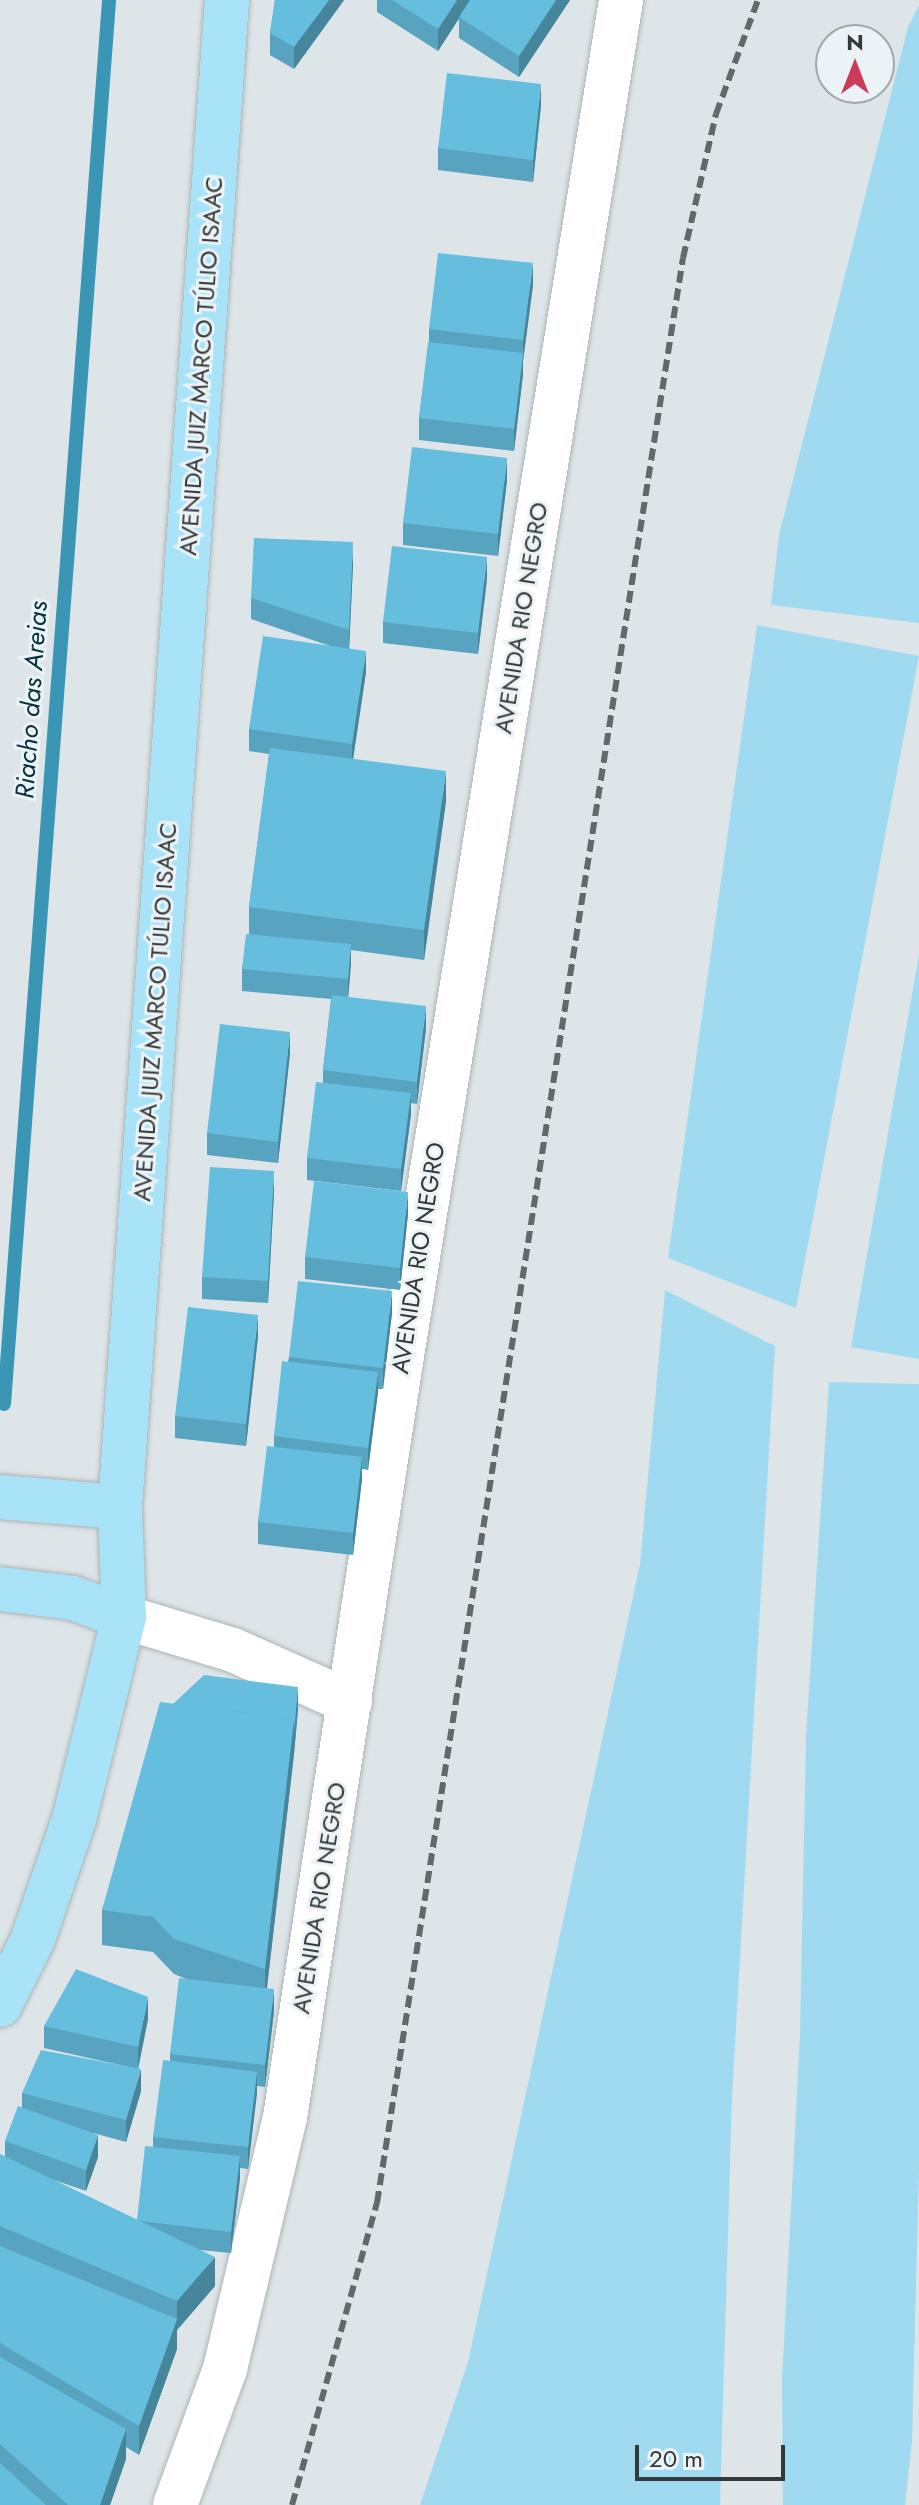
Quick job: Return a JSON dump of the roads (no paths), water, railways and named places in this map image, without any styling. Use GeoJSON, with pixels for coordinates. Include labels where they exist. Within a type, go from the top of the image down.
{"type":"FeatureCollection","features":[{"type":"Feature","properties":{"kind":"main road","name":"AVENIDA JUIZ MARCO TÚLIO ISAAC"},"geometry":{"type":"LineString","coordinates":[[0,2005],[33,1939],[75,1816],[124,1617],[120,1507],[227,0]]}},
{"type":"Feature","properties":{"kind":"main road"},"geometry":{"type":"LineString","coordinates":[[0,1497],[120,1507]]}},
{"type":"Feature","properties":{"kind":"main road"},"geometry":{"type":"LineString","coordinates":[[0,1589],[73,1598],[124,1617]]}},
{"type":"Feature","properties":{"kind":"street","name":"AVENIDA RIO NEGRO"},"geometry":{"type":"LineString","coordinates":[[175,2505],[225,2369],[285,2118],[621,0]]}},
{"type":"Feature","properties":{"kind":"street"},"geometry":{"type":"LineString","coordinates":[[124,1617],[233,1650],[350,1702]]}},
{"type":"Feature","properties":{"kind":"waterway","name":"Riacho das Areias"},"geometry":{"type":"LineString","coordinates":[[4,1404],[109,0]]}},
{"type":"Feature","properties":{"kind":"railway"},"geometry":{"type":"LineString","coordinates":[[292,2505],[377,2203],[683,258],[716,114],[758,0]]}}]}
